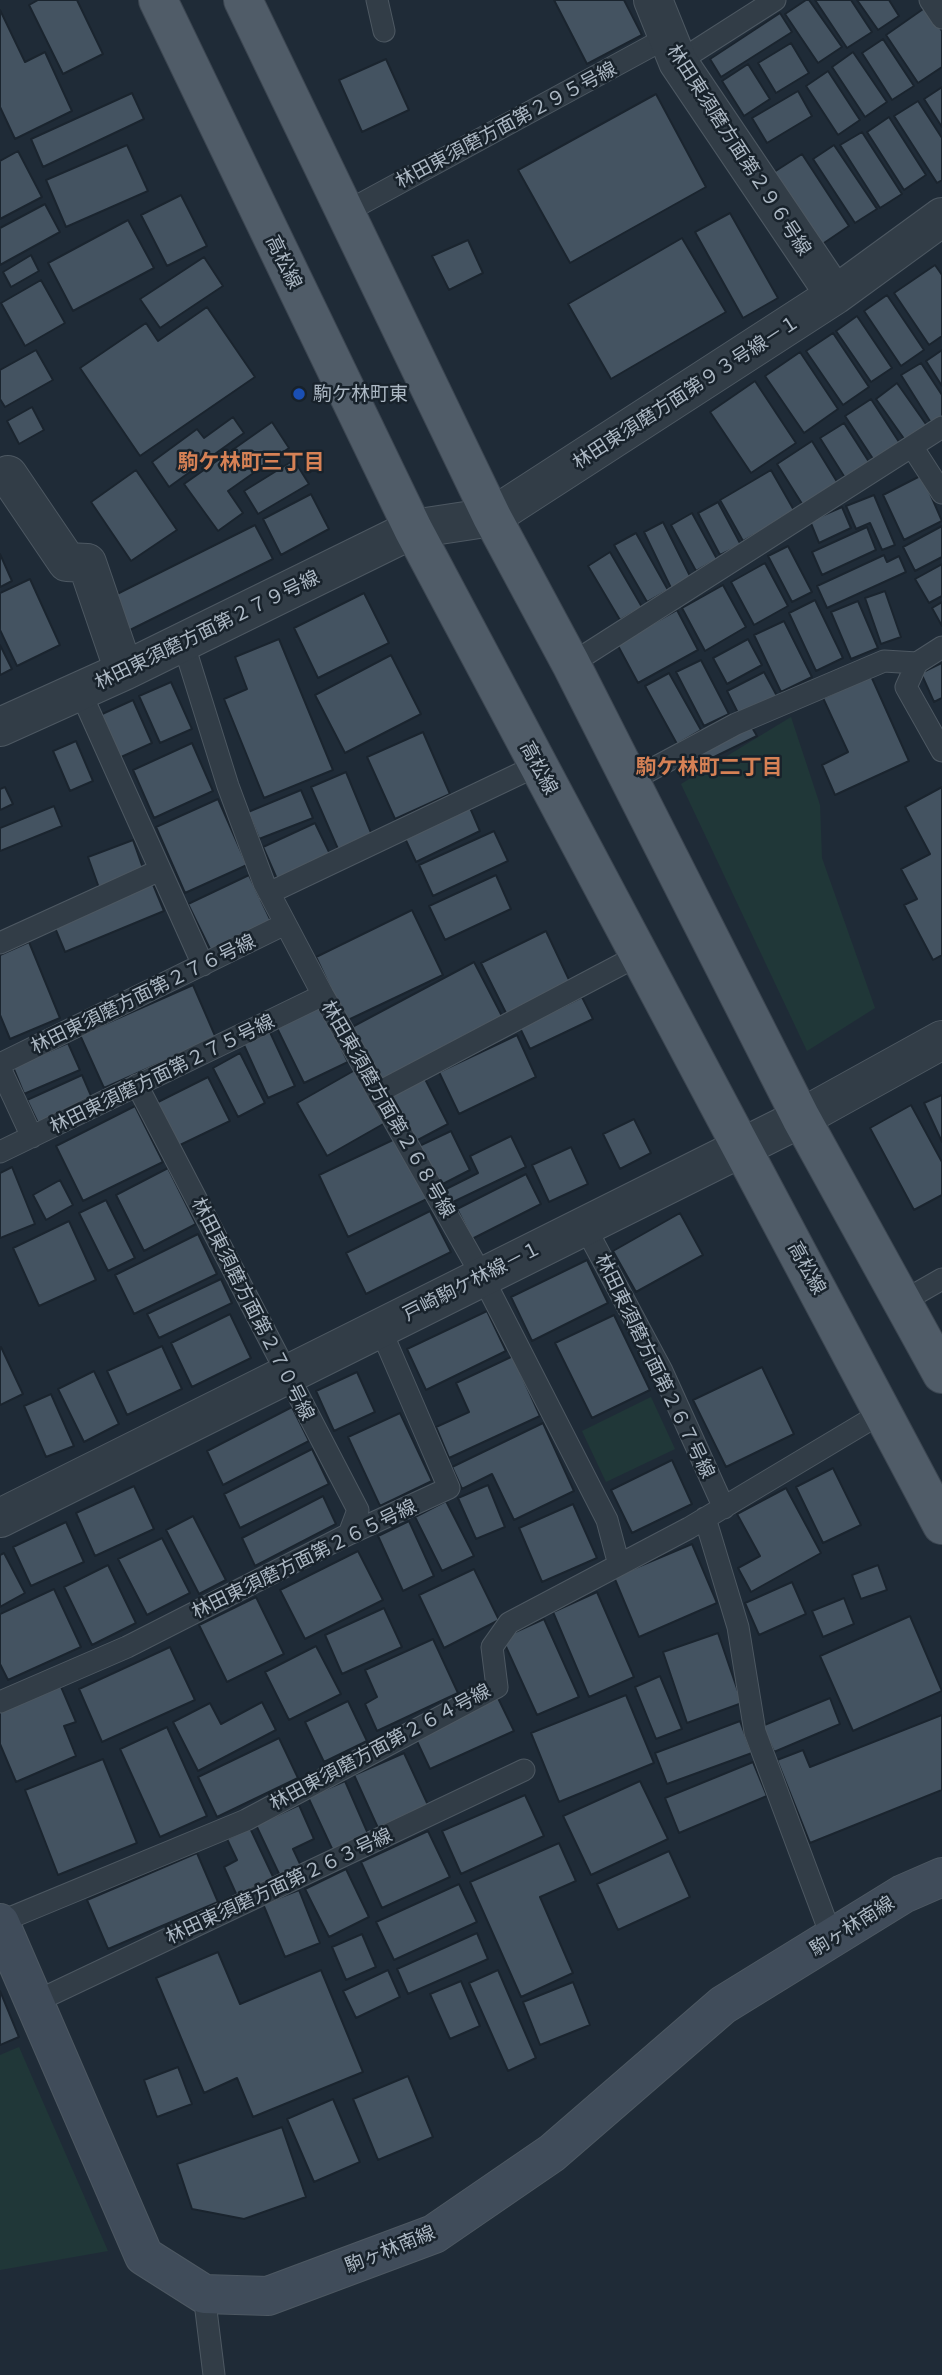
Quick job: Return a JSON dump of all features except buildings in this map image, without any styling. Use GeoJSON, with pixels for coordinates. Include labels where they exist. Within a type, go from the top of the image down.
{"type":"FeatureCollection","features":[{"type":"Feature","properties":{"kind":"main road","name":"高松線"},"geometry":{"type":"LineString","coordinates":[[158,0],[413,529],[942,1525]]}},
{"type":"Feature","properties":{"kind":"main road"},"geometry":{"type":"LineString","coordinates":[[243,0],[492,517],[571,664],[801,1118],[942,1374]]}},
{"type":"Feature","properties":{"kind":"street","name":"林田東須磨方面第２９６号線"},"geometry":{"type":"LineString","coordinates":[[653,0],[672,50],[835,295]]}},
{"type":"Feature","properties":{"kind":"street","name":"林田東須磨方面第９３号線－１"},"geometry":{"type":"LineString","coordinates":[[413,529],[492,517],[835,295],[942,217]]}},
{"type":"Feature","properties":{"kind":"street"},"geometry":{"type":"LineString","coordinates":[[3,472],[67,562],[87,563],[124,671]]}},
{"type":"Feature","properties":{"kind":"street","name":"林田東須磨方面第２７９号線"},"geometry":{"type":"LineString","coordinates":[[0,727],[124,671],[413,529]]}},
{"type":"Feature","properties":{"kind":"street","name":"戸崎駒ケ林線－１"},"geometry":{"type":"LineString","coordinates":[[0,1518],[740,1146],[801,1118],[942,1040]]}},
{"type":"Feature","properties":{"kind":"street","name":"駒ヶ林南線"},"geometry":{"type":"LineString","coordinates":[[204,2294],[268,2296],[433,2234],[552,2153],[723,2005],[903,1894],[942,1877]]}},
{"type":"Feature","properties":{"kind":"street"},"geometry":{"type":"LineString","coordinates":[[0,1923],[144,2256],[204,2294]]}},
{"type":"Feature","properties":{"kind":"lane"},"geometry":{"type":"LineString","coordinates":[[377,0],[384,31]]}},
{"type":"Feature","properties":{"kind":"lane","name":"林田東須磨方面第２９５号線"},"geometry":{"type":"LineString","coordinates":[[346,212],[775,0]]}},
{"type":"Feature","properties":{"kind":"lane"},"geometry":{"type":"LineString","coordinates":[[930,0],[942,18]]}},
{"type":"Feature","properties":{"kind":"lane"},"geometry":{"type":"LineString","coordinates":[[571,664],[913,448],[942,426]]}},
{"type":"Feature","properties":{"kind":"lane"},"geometry":{"type":"LineString","coordinates":[[913,448],[942,493]]}},
{"type":"Feature","properties":{"kind":"lane","name":"林田東須磨方面第２６８号線"},"geometry":{"type":"LineString","coordinates":[[183,642],[228,786],[269,893],[323,995],[482,1276],[607,1520],[619,1565]]}},
{"type":"Feature","properties":{"kind":"lane"},"geometry":{"type":"LineString","coordinates":[[942,647],[917,663],[906,687],[942,751]]}},
{"type":"Feature","properties":{"kind":"lane"},"geometry":{"type":"LineString","coordinates":[[631,781],[736,724],[884,661],[917,663]]}},
{"type":"Feature","properties":{"kind":"lane"},"geometry":{"type":"LineString","coordinates":[[80,691],[203,965]]}},
{"type":"Feature","properties":{"kind":"lane"},"geometry":{"type":"LineString","coordinates":[[269,893],[538,765]]}},
{"type":"Feature","properties":{"kind":"lane"},"geometry":{"type":"LineString","coordinates":[[0,943],[160,870]]}},
{"type":"Feature","properties":{"kind":"lane","name":"林田東須磨方面第２７６号線"},"geometry":{"type":"LineString","coordinates":[[0,1066],[285,924]]}},
{"type":"Feature","properties":{"kind":"lane"},"geometry":{"type":"LineString","coordinates":[[379,1092],[639,955]]}},
{"type":"Feature","properties":{"kind":"lane","name":"林田東須磨方面第２７５号線"},"geometry":{"type":"LineString","coordinates":[[0,1152],[323,995]]}},
{"type":"Feature","properties":{"kind":"lane"},"geometry":{"type":"LineString","coordinates":[[0,1066],[32,1137]]}},
{"type":"Feature","properties":{"kind":"lane","name":"林田東須磨方面第２７０号線"},"geometry":{"type":"LineString","coordinates":[[137,1085],[358,1510],[349,1534]]}},
{"type":"Feature","properties":{"kind":"lane","name":"林田東須磨方面第２６７号線"},"geometry":{"type":"LineString","coordinates":[[584,1225],[662,1371],[724,1507]]}},
{"type":"Feature","properties":{"kind":"lane"},"geometry":{"type":"LineString","coordinates":[[901,1303],[942,1279]]}},
{"type":"Feature","properties":{"kind":"lane","name":"林田東須磨方面第２６５号線"},"geometry":{"type":"LineString","coordinates":[[0,1702],[127,1647],[349,1534],[449,1488],[380,1328]]}},
{"type":"Feature","properties":{"kind":"lane","name":"林田東須磨方面第２６４号線"},"geometry":{"type":"LineString","coordinates":[[0,1923],[246,1820],[497,1687],[492,1647],[509,1623],[705,1518],[883,1412]]}},
{"type":"Feature","properties":{"kind":"lane"},"geometry":{"type":"LineString","coordinates":[[705,1518],[738,1627],[755,1732],[832,1938]]}},
{"type":"Feature","properties":{"kind":"lane","name":"林田東須磨方面第２６３号線"},"geometry":{"type":"LineString","coordinates":[[35,2002],[524,1770]]}},
{"type":"Feature","properties":{"kind":"lane"},"geometry":{"type":"LineString","coordinates":[[204,2294],[214,2375]]}},
{"type":"Feature","properties":{"kind":"green space"},"geometry":{"type":"Polygon","coordinates":[[[791,717],[820,805],[822,858],[875,1008],[807,1051],[681,784],[791,717]]]}},
{"type":"Feature","properties":{"kind":"green space"},"geometry":{"type":"Polygon","coordinates":[[[651,1397],[675,1449],[606,1482],[582,1431],[651,1397]]]}},
{"type":"Feature","properties":{"kind":"green space"},"geometry":{"type":"Polygon","coordinates":[[[19,2047],[108,2251],[0,2270],[0,2055],[19,2047]]]}},
{"type":"Feature","properties":{"kind":"place","name":"駒ケ林町東"},"geometry":{"type":"Point","coordinates":[299,394]}},
{"type":"Feature","properties":{"kind":"district","name":"駒ケ林町三丁目"},"geometry":{"type":"Point","coordinates":[251,462]}},
{"type":"Feature","properties":{"kind":"district","name":"駒ケ林町二丁目"},"geometry":{"type":"Point","coordinates":[709,767]}}]}
